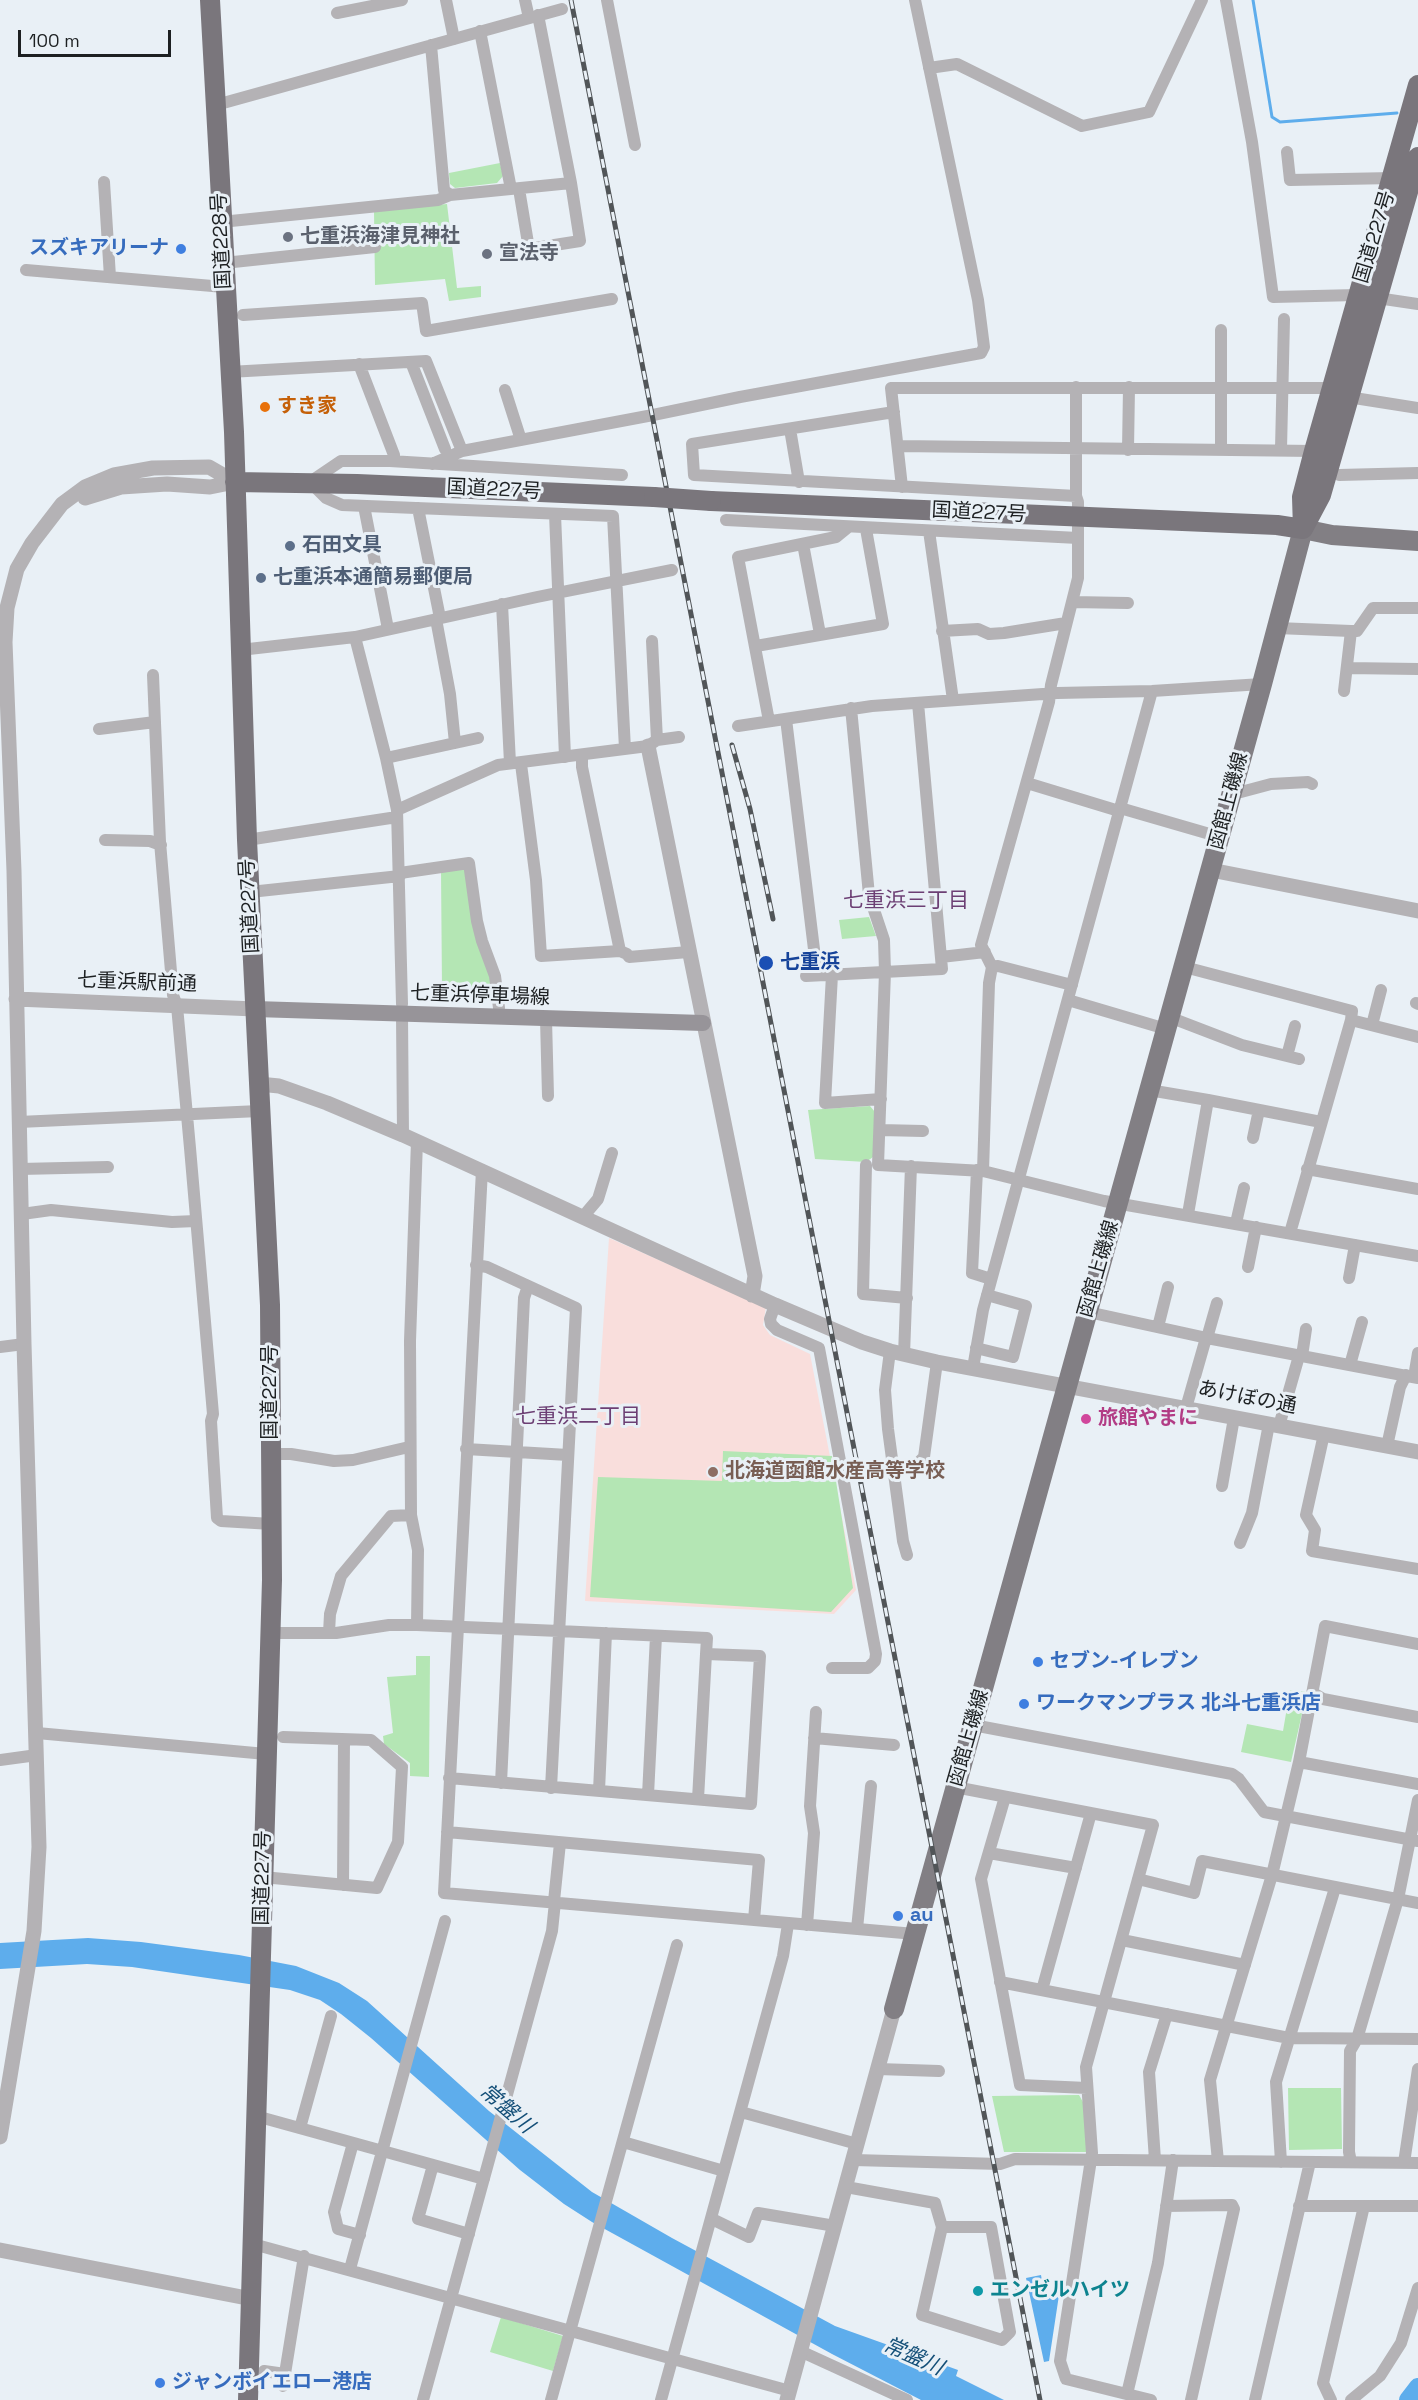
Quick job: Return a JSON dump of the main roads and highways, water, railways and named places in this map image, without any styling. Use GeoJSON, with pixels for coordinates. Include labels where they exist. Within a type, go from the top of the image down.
{"type":"FeatureCollection","features":[{"type":"Feature","properties":{"kind":"highway","name":"国道228号"},"geometry":{"type":"LineString","coordinates":[[210,0],[235,482]]}},
{"type":"Feature","properties":{"kind":"highway","name":"国道227号"},"geometry":{"type":"LineString","coordinates":[[1303,529],[1321,495],[1357,295],[1413,122],[1418,85]]}},
{"type":"Feature","properties":{"kind":"highway","name":"国道227号"},"geometry":{"type":"LineString","coordinates":[[1303,529],[1302,497],[1314,451],[1377,298],[1418,157]]}},
{"type":"Feature","properties":{"kind":"highway","name":"国道227号"},"geometry":{"type":"LineString","coordinates":[[248,2400],[272,1524],[270,1305],[247,840],[235,482],[310,482],[654,497],[1278,525],[1303,529]]}},
{"type":"Feature","properties":{"kind":"main road"},"geometry":{"type":"LineString","coordinates":[[1303,529],[1333,525],[1418,529]]}},
{"type":"Feature","properties":{"kind":"main road"},"geometry":{"type":"LineString","coordinates":[[1303,529],[1332,535],[1418,541]]}},
{"type":"Feature","properties":{"kind":"main road","name":"函館上磯線"},"geometry":{"type":"LineString","coordinates":[[894,2010],[1211,870],[1303,529]]}},
{"type":"Feature","properties":{"kind":"main road","name":"七重浜停車場線"},"geometry":{"type":"LineString","coordinates":[[255,1010],[402,1010],[546,1019],[703,1023]]}},
{"type":"Feature","properties":{"kind":"water"},"geometry":{"type":"Polygon","coordinates":[[[88,1938],[141,1942],[239,1955],[296,1966],[339,1983],[367,2001],[489,2111],[592,2192],[835,2326],[958,2370],[956,2376],[1004,2400],[921,2400],[832,2354],[592,2222],[564,2204],[520,2170],[371,2038],[320,2000],[290,1990],[132,1967],[87,1964],[0,1969],[0,1943],[88,1938]]]}},
{"type":"Feature","properties":{"kind":"water"},"geometry":{"type":"Polygon","coordinates":[[[1041,2275],[1044,2293],[1059,2295],[1049,2361],[1044,2362],[1026,2278],[1041,2275]]]}},
{"type":"Feature","properties":{"kind":"waterway"},"geometry":{"type":"LineString","coordinates":[[1253,0],[1272,117],[1280,122],[1397,113]]}},
{"type":"Feature","properties":{"kind":"waterway","name":"常盤川"},"geometry":{"type":"LineString","coordinates":[[1408,2400],[1418,2387]]}},
{"type":"Feature","properties":{"kind":"railway"},"geometry":{"type":"LineString","coordinates":[[571,0],[1040,2400]]}},
{"type":"Feature","properties":{"kind":"railway"},"geometry":{"type":"LineString","coordinates":[[732,745],[750,809],[773,919]]}},
{"type":"Feature","properties":{"kind":"place","name":"七重浜海津見神社"},"geometry":{"type":"Point","coordinates":[288,237]}},
{"type":"Feature","properties":{"kind":"place","name":"スズキアリーナ"},"geometry":{"type":"Point","coordinates":[181,249]}},
{"type":"Feature","properties":{"kind":"place","name":"宣法寺"},"geometry":{"type":"Point","coordinates":[487,254]}},
{"type":"Feature","properties":{"kind":"place","name":"すき家"},"geometry":{"type":"Point","coordinates":[265,407]}},
{"type":"Feature","properties":{"kind":"place","name":"石田文具"},"geometry":{"type":"Point","coordinates":[290,546]}},
{"type":"Feature","properties":{"kind":"place","name":"七重浜本通簡易郵便局"},"geometry":{"type":"Point","coordinates":[261,578]}},
{"type":"Feature","properties":{"kind":"place","name":"七重浜"},"geometry":{"type":"Point","coordinates":[766,963]}},
{"type":"Feature","properties":{"kind":"place","name":"旅館やまに"},"geometry":{"type":"Point","coordinates":[1086,1419]}},
{"type":"Feature","properties":{"kind":"place","name":"北海道函館水産高等学校"},"geometry":{"type":"Point","coordinates":[713,1472]}},
{"type":"Feature","properties":{"kind":"place","name":"セブン-イレブン"},"geometry":{"type":"Point","coordinates":[1038,1662]}},
{"type":"Feature","properties":{"kind":"place","name":"ワークマンプラス 北斗七重浜店"},"geometry":{"type":"Point","coordinates":[1024,1704]}},
{"type":"Feature","properties":{"kind":"place","name":"au"},"geometry":{"type":"Point","coordinates":[898,1916]}},
{"type":"Feature","properties":{"kind":"place","name":"エンゼルハイツ"},"geometry":{"type":"Point","coordinates":[978,2291]}},
{"type":"Feature","properties":{"kind":"place","name":"ジャンボイエロー港店"},"geometry":{"type":"Point","coordinates":[160,2383]}},
{"type":"Feature","properties":{"kind":"district","name":"七重浜三丁目"},"geometry":{"type":"Point","coordinates":[906,901]}},
{"type":"Feature","properties":{"kind":"district","name":"七重浜二丁目"},"geometry":{"type":"Point","coordinates":[578,1417]}}]}
